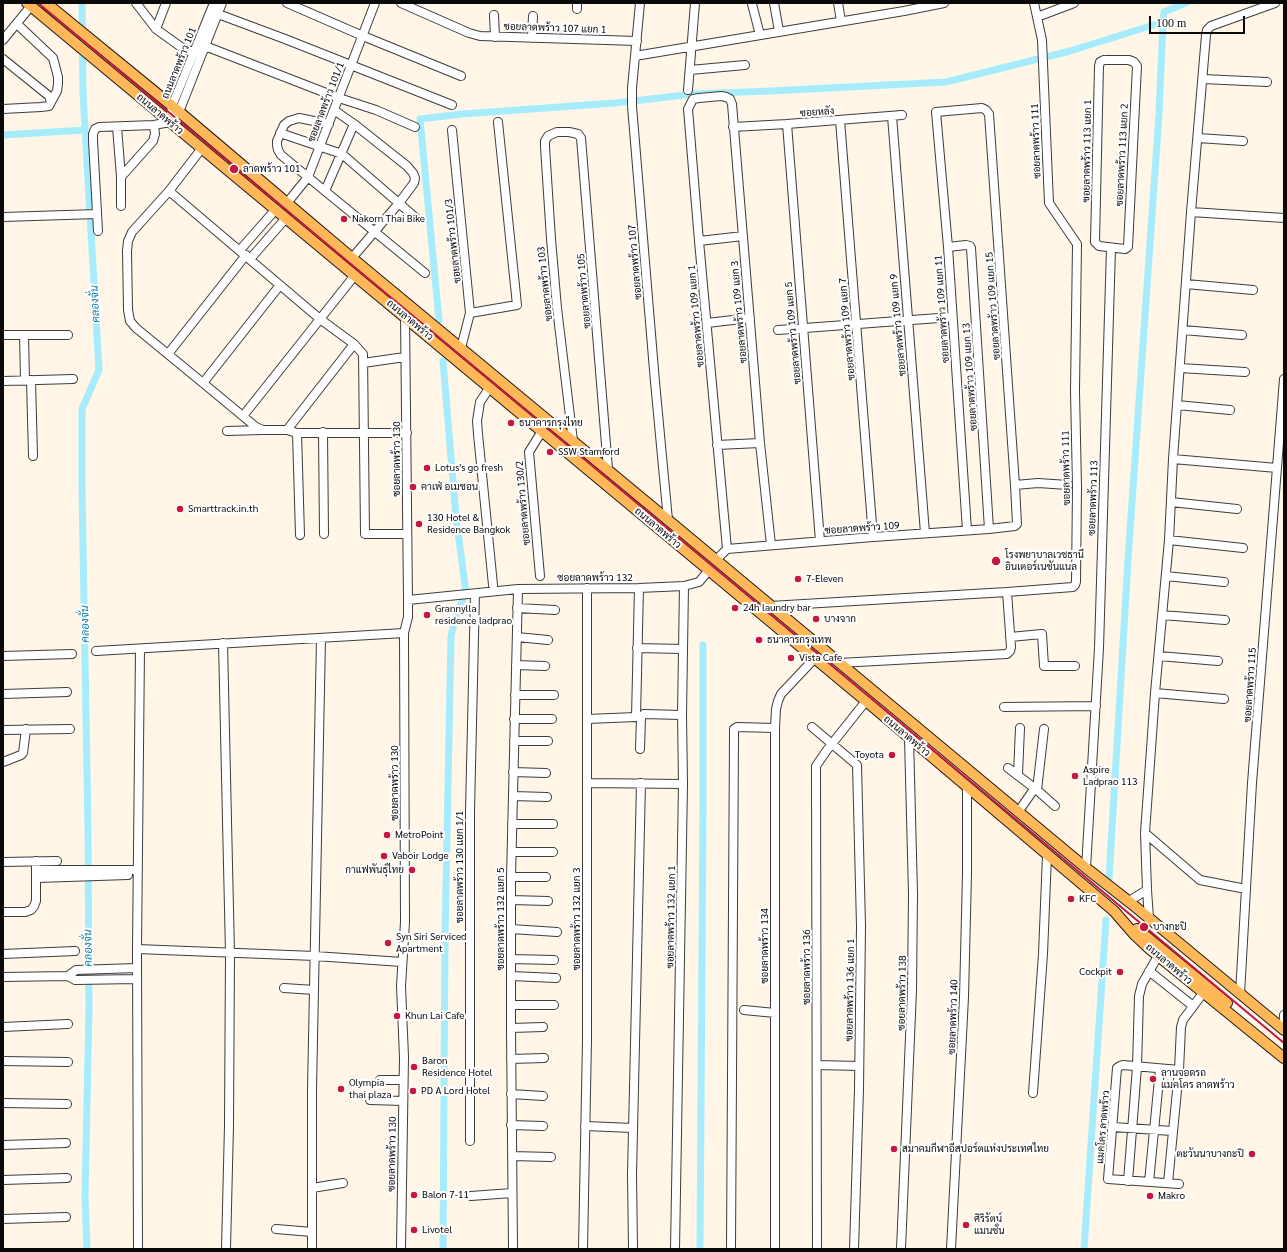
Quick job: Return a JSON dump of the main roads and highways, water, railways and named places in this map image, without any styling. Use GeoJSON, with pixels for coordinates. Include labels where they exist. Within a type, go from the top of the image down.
{"type":"FeatureCollection","features":[{"type":"Feature","properties":{"kind":"main road","name":"ถนนลาดพร้าว"},"geometry":{"type":"LineString","coordinates":[[46,3],[176,109],[352,258],[1095,876],[1129,901],[1284,1032]]}},
{"type":"Feature","properties":{"kind":"main road","name":"ถนนลาดพร้าว"},"geometry":{"type":"LineString","coordinates":[[29,4],[554,440],[967,786],[1114,911],[1134,934],[1158,956],[1205,984],[1284,1058]]}},
{"type":"Feature","properties":{"kind":"main road"},"geometry":{"type":"LineString","coordinates":[[554,440],[561,431]]}},
{"type":"Feature","properties":{"kind":"main road"},"geometry":{"type":"LineString","coordinates":[[565,450],[573,441]]}},
{"type":"Feature","properties":{"kind":"main road"},"geometry":{"type":"LineString","coordinates":[[1095,876],[1205,984],[1284,1032]]}},
{"type":"Feature","properties":{"kind":"main road"},"geometry":{"type":"LineString","coordinates":[[1114,911],[1205,984],[1284,1051]]}},
{"type":"Feature","properties":{"kind":"waterway","name":"คลองจั่น"},"geometry":{"type":"LineString","coordinates":[[82,3],[83,93],[99,370],[82,409],[88,830],[89,1009],[85,1196],[87,1249]]}},
{"type":"Feature","properties":{"kind":"waterway"},"geometry":{"type":"LineString","coordinates":[[1109,879],[1128,560],[1159,114],[1163,22],[1164,12],[1186,3]]}},
{"type":"Feature","properties":{"kind":"waterway"},"geometry":{"type":"LineString","coordinates":[[439,320],[420,119],[462,114],[615,103],[694,94],[946,82],[1070,51],[1163,22]]}},
{"type":"Feature","properties":{"kind":"waterway"},"geometry":{"type":"LineString","coordinates":[[3,135],[85,130]]}},
{"type":"Feature","properties":{"kind":"waterway"},"geometry":{"type":"LineString","coordinates":[[443,361],[456,517],[466,593],[457,612],[451,636],[445,936],[443,1249]]}},
{"type":"Feature","properties":{"kind":"waterway"},"geometry":{"type":"LineString","coordinates":[[700,1249],[703,645]]}},
{"type":"Feature","properties":{"kind":"waterway"},"geometry":{"type":"LineString","coordinates":[[1084,1249],[1106,920]]}},
{"type":"Feature","properties":{"kind":"railway"},"geometry":{"type":"LineString","coordinates":[[38,3],[1284,1043]]}},
{"type":"Feature","properties":{"kind":"place","name":"ลาดพร้าว 101"},"geometry":{"type":"Point","coordinates":[234,169]}},
{"type":"Feature","properties":{"kind":"place","name":"Nakorn Thai Bike"},"geometry":{"type":"Point","coordinates":[344,219]}},
{"type":"Feature","properties":{"kind":"place","name":"ธนาคารกรุงไทย"},"geometry":{"type":"Point","coordinates":[511,423]}},
{"type":"Feature","properties":{"kind":"place","name":"SSW Stamford"},"geometry":{"type":"Point","coordinates":[550,452]}},
{"type":"Feature","properties":{"kind":"place","name":"Lotus's go fresh"},"geometry":{"type":"Point","coordinates":[427,468]}},
{"type":"Feature","properties":{"kind":"place","name":"คาเฟ่ อเมซอน"},"geometry":{"type":"Point","coordinates":[413,487]}},
{"type":"Feature","properties":{"kind":"place","name":"Smarttrack.in.th"},"geometry":{"type":"Point","coordinates":[180,509]}},
{"type":"Feature","properties":{"kind":"place","name":"130 Hotel & Residence Bangkok"},"geometry":{"type":"Point","coordinates":[419,524]}},
{"type":"Feature","properties":{"kind":"place","name":"โรงพยาบาลเวชธานี อินเตอร์เนชันแนล"},"geometry":{"type":"Point","coordinates":[996,561]}},
{"type":"Feature","properties":{"kind":"place","name":"7-Eleven"},"geometry":{"type":"Point","coordinates":[798,579]}},
{"type":"Feature","properties":{"kind":"place","name":"24h laundry bar"},"geometry":{"type":"Point","coordinates":[735,608]}},
{"type":"Feature","properties":{"kind":"place","name":"Grannylla residence ladprao"},"geometry":{"type":"Point","coordinates":[427,615]}},
{"type":"Feature","properties":{"kind":"place","name":"บางจาก"},"geometry":{"type":"Point","coordinates":[816,619]}},
{"type":"Feature","properties":{"kind":"place","name":"ธนาคารกรุงเทพ"},"geometry":{"type":"Point","coordinates":[759,640]}},
{"type":"Feature","properties":{"kind":"place","name":"Vista Cafe"},"geometry":{"type":"Point","coordinates":[791,658]}},
{"type":"Feature","properties":{"kind":"place","name":"Toyota"},"geometry":{"type":"Point","coordinates":[892,755]}},
{"type":"Feature","properties":{"kind":"place","name":"Aspire Ladprao 113"},"geometry":{"type":"Point","coordinates":[1075,776]}},
{"type":"Feature","properties":{"kind":"place","name":"MetroPoint"},"geometry":{"type":"Point","coordinates":[387,835]}},
{"type":"Feature","properties":{"kind":"place","name":"Vaboir Lodge"},"geometry":{"type":"Point","coordinates":[384,856]}},
{"type":"Feature","properties":{"kind":"place","name":"กาแฟพันธุ์ไทย"},"geometry":{"type":"Point","coordinates":[412,870]}},
{"type":"Feature","properties":{"kind":"place","name":"KFC"},"geometry":{"type":"Point","coordinates":[1071,899]}},
{"type":"Feature","properties":{"kind":"place","name":"บางกะปิ"},"geometry":{"type":"Point","coordinates":[1144,927]}},
{"type":"Feature","properties":{"kind":"place","name":"Syn Siri Serviced Apartment"},"geometry":{"type":"Point","coordinates":[388,943]}},
{"type":"Feature","properties":{"kind":"place","name":"Cockpit"},"geometry":{"type":"Point","coordinates":[1120,972]}},
{"type":"Feature","properties":{"kind":"place","name":"Khun Lai Cafe"},"geometry":{"type":"Point","coordinates":[397,1016]}},
{"type":"Feature","properties":{"kind":"place","name":"Baron Residence Hotel"},"geometry":{"type":"Point","coordinates":[414,1067]}},
{"type":"Feature","properties":{"kind":"place","name":"ลานจอดรถ แมคโคร ลาดพร้าว"},"geometry":{"type":"Point","coordinates":[1153,1079]}},
{"type":"Feature","properties":{"kind":"place","name":"Olympia thai plaza"},"geometry":{"type":"Point","coordinates":[341,1089]}},
{"type":"Feature","properties":{"kind":"place","name":"PD A Lord Hotel"},"geometry":{"type":"Point","coordinates":[413,1091]}},
{"type":"Feature","properties":{"kind":"place","name":"สมาคมกีฬาอีสปอร์ตแห่งประเทศไทย"},"geometry":{"type":"Point","coordinates":[894,1149]}},
{"type":"Feature","properties":{"kind":"place","name":"ตะวันนาบางกะปิ"},"geometry":{"type":"Point","coordinates":[1252,1154]}},
{"type":"Feature","properties":{"kind":"place","name":"Balon 7-11"},"geometry":{"type":"Point","coordinates":[414,1195]}},
{"type":"Feature","properties":{"kind":"place","name":"Makro"},"geometry":{"type":"Point","coordinates":[1150,1196]}},
{"type":"Feature","properties":{"kind":"place","name":"ศิริรัตน์ แมนชั่น"},"geometry":{"type":"Point","coordinates":[966,1225]}},
{"type":"Feature","properties":{"kind":"place","name":"Livotel"},"geometry":{"type":"Point","coordinates":[414,1230]}}]}
